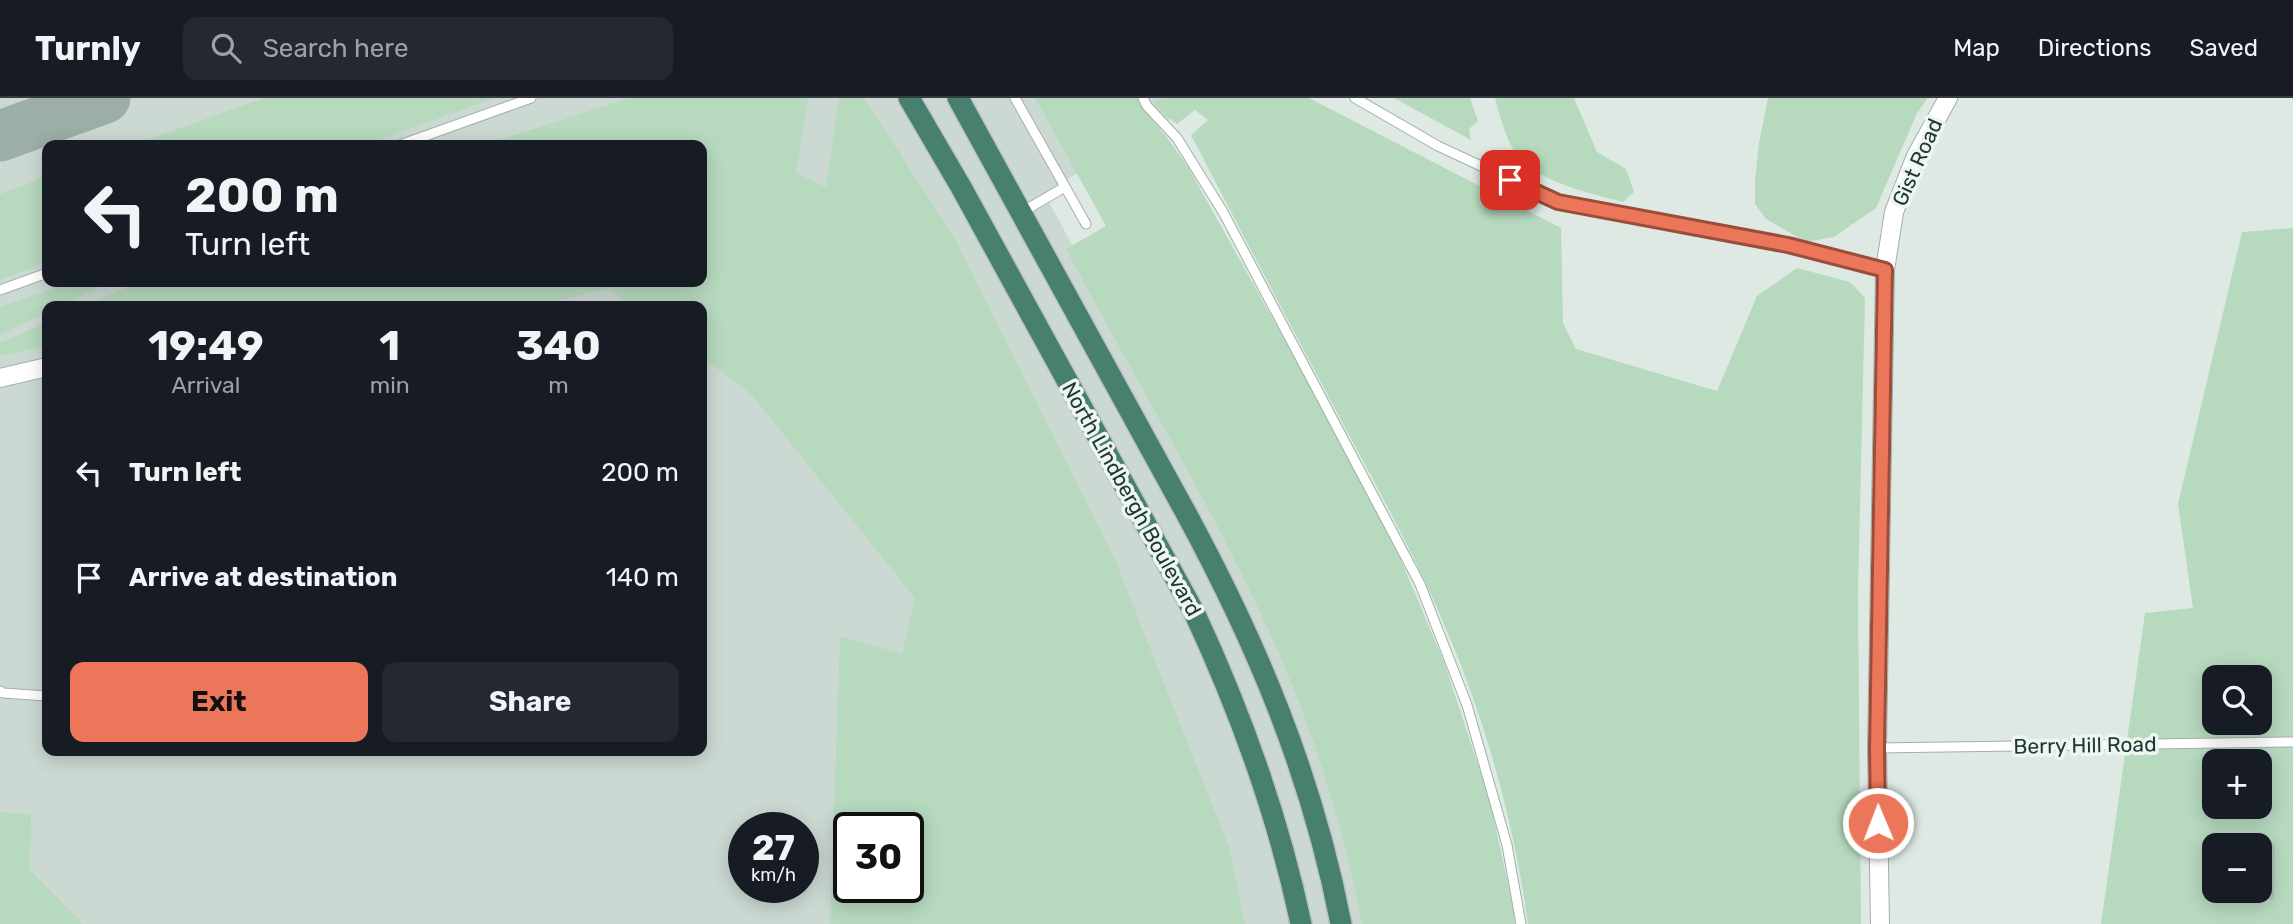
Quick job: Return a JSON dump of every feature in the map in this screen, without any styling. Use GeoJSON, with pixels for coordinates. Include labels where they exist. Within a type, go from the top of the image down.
{"type":"FeatureCollection","features":[{"type":"Feature","properties":{"kind":"highway","name":"North Lindbergh Boulevard"},"geometry":{"type":"LineString","coordinates":[[909,98],[1194,612],[1223,674],[1249,741],[1275,820],[1301,924]]}},
{"type":"Feature","properties":{"kind":"highway","name":"North Lindbergh Boulevard"},"geometry":{"type":"LineString","coordinates":[[958,98],[1221,577],[1250,639],[1278,702],[1300,764],[1321,832],[1341,924]]}},
{"type":"Feature","properties":{"kind":"street","name":"Gist Road"},"geometry":{"type":"LineString","coordinates":[[1880,924],[1877,748],[1885,270],[1894,212],[1916,156],[1948,98]]}},
{"type":"Feature","properties":{"kind":"street"},"geometry":{"type":"LineString","coordinates":[[0,378],[42,368]]}},
{"type":"Feature","properties":{"kind":"lane"},"geometry":{"type":"LineString","coordinates":[[414,140],[531,98]]}},
{"type":"Feature","properties":{"kind":"lane"},"geometry":{"type":"LineString","coordinates":[[1015,98],[1086,224]]}},
{"type":"Feature","properties":{"kind":"lane"},"geometry":{"type":"LineString","coordinates":[[1143,98],[1147,106],[1177,138],[1223,212],[1420,584],[1467,705],[1507,845],[1521,924]]}},
{"type":"Feature","properties":{"kind":"lane"},"geometry":{"type":"LineString","coordinates":[[1355,98],[1438,146],[1558,202],[1788,245],[1885,270]]}},
{"type":"Feature","properties":{"kind":"lane"},"geometry":{"type":"LineString","coordinates":[[1022,212],[1065,187]]}},
{"type":"Feature","properties":{"kind":"lane"},"geometry":{"type":"LineString","coordinates":[[0,290],[42,274]]}},
{"type":"Feature","properties":{"kind":"lane"},"geometry":{"type":"LineString","coordinates":[[0,691],[42,696]]}},
{"type":"Feature","properties":{"kind":"lane","name":"Berry Hill Road"},"geometry":{"type":"LineString","coordinates":[[1877,748],[2293,742]]}},
{"type":"Feature","properties":{"kind":"shaded area"},"geometry":{"type":"Polygon","coordinates":[[[0,98],[1205,98],[1044,193],[1215,505],[1291,636],[1371,924],[0,924],[0,98]]]}},
{"type":"Feature","properties":{"kind":"green space"},"geometry":{"type":"Polygon","coordinates":[[[264,98],[495,98],[378,140],[147,140],[264,98]]]}},
{"type":"Feature","properties":{"kind":"green space"},"geometry":{"type":"Polygon","coordinates":[[[629,98],[808,98],[796,173],[826,187],[839,98],[864,98],[955,239],[1116,562],[1229,847],[1245,924],[830,924],[833,838],[833,903],[924,903],[924,812],[834,812],[840,636],[902,654],[915,598],[752,395],[707,361],[707,301],[626,301],[608,288],[556,301],[95,301],[128,287],[707,287],[707,140],[499,140],[629,98]]]}},
{"type":"Feature","properties":{"kind":"green space"},"geometry":{"type":"Polygon","coordinates":[[[1035,98],[1139,98],[1142,108],[1188,167],[1336,432],[1398,553],[1444,662],[1490,801],[1515,924],[1362,924],[1329,790],[1282,661],[1206,504],[1066,249],[1106,226],[1035,98]]]}},
{"type":"Feature","properties":{"kind":"green space"},"geometry":{"type":"Polygon","coordinates":[[[1164,98],[1309,98],[1561,228],[1563,323],[1576,349],[1717,391],[1757,296],[1797,268],[1850,282],[1865,298],[1858,593],[1861,924],[1528,924],[1515,847],[1496,771],[1472,696],[1444,624],[1419,568],[1191,135],[1208,120],[1195,110],[1177,124],[1153,102],[1164,98]]]}},
{"type":"Feature","properties":{"kind":"green space"},"geometry":{"type":"Polygon","coordinates":[[[1394,98],[1470,98],[1478,121],[1469,129],[1471,140],[1394,98]]]}},
{"type":"Feature","properties":{"kind":"green space"},"geometry":{"type":"Polygon","coordinates":[[[1495,98],[1574,98],[1597,152],[1626,169],[1634,192],[1623,202],[1578,190],[1533,170],[1513,149],[1495,98]]]}},
{"type":"Feature","properties":{"kind":"green space"},"geometry":{"type":"Polygon","coordinates":[[[1768,98],[1928,98],[1917,113],[1876,208],[1834,237],[1806,242],[1766,219],[1755,204],[1759,143],[1768,98]]]}},
{"type":"Feature","properties":{"kind":"green space"},"geometry":{"type":"Polygon","coordinates":[[[42,178],[42,264],[0,280],[0,194],[42,178]]]}},
{"type":"Feature","properties":{"kind":"green space"},"geometry":{"type":"Polygon","coordinates":[[[2293,228],[2293,924],[2101,924],[2145,613],[2193,608],[2178,504],[2242,232],[2293,228]]]}},
{"type":"Feature","properties":{"kind":"green space"},"geometry":{"type":"Polygon","coordinates":[[[58,287],[100,287],[71,301],[42,301],[42,314],[0,335],[0,307],[58,287]]]}},
{"type":"Feature","properties":{"kind":"green space"},"geometry":{"type":"Polygon","coordinates":[[[42,324],[42,347],[0,356],[0,343],[42,324]]]}},
{"type":"Feature","properties":{"kind":"green space"},"geometry":{"type":"Polygon","coordinates":[[[0,812],[31,814],[30,870],[83,924],[0,924],[0,812]]]}},
{"type":"Feature","properties":{"kind":"building"},"geometry":{"type":"Polygon","coordinates":[[[2272,845],[2274,845],[2273,898],[2272,845]]]}},
{"type":"Feature","properties":{"kind":"taxiway"},"geometry":{"type":"LineString","coordinates":[[0,136],[105,98]]}},
{"type":"Feature","properties":{"kind":"route"},"geometry":{"type":"LineString","coordinates":[[1510,180],[1558,202],[1788,245],[1885,270],[1878,823]]}}]}
